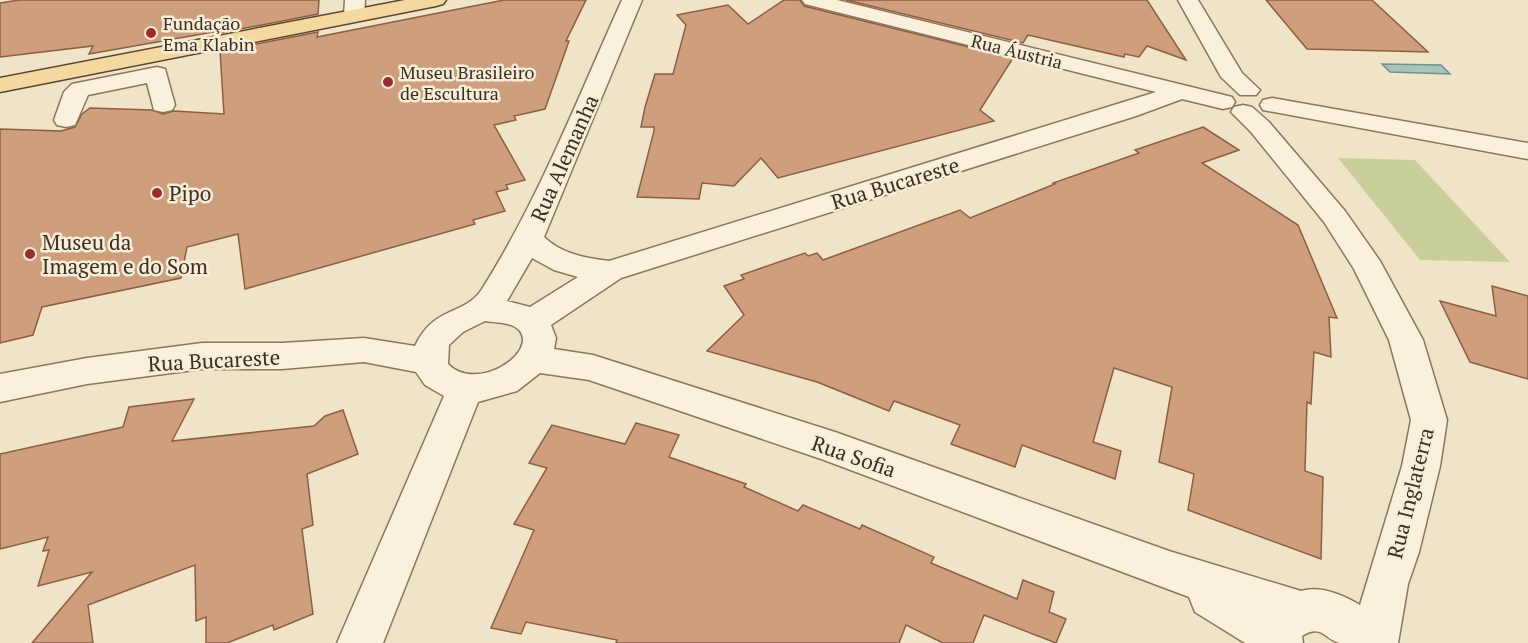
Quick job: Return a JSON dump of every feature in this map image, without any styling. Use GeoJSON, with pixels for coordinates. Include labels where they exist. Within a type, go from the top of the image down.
{"type":"FeatureCollection","features":[{"type":"Feature","properties":{"kind":"main road"},"geometry":{"type":"LineString","coordinates":[[0,85],[156,64],[355,8],[436,0]]}},
{"type":"Feature","properties":{"kind":"street","name":"Rua Alemanha"},"geometry":{"type":"LineString","coordinates":[[485,310],[528,239],[632,0]]}},
{"type":"Feature","properties":{"kind":"street","name":"Rua Áustria"},"geometry":{"type":"LineString","coordinates":[[812,0],[1179,92],[1528,151]]}},
{"type":"Feature","properties":{"kind":"street","name":"Rua Inglaterra"},"geometry":{"type":"LineString","coordinates":[[1188,0],[1246,102],[1335,217],[1369,268],[1406,340],[1429,420],[1418,477],[1386,584],[1364,636]]}},
{"type":"Feature","properties":{"kind":"street"},"geometry":{"type":"LineString","coordinates":[[66,120],[76,92],[80,89],[156,64],[163,105]]}},
{"type":"Feature","properties":{"kind":"street","name":"Rua Bucareste"},"geometry":{"type":"LineString","coordinates":[[532,321],[610,271],[1127,111],[1179,92]]}},
{"type":"Feature","properties":{"kind":"street","name":"Rua Bucareste"},"geometry":{"type":"LineString","coordinates":[[528,239],[540,251],[556,260],[583,268],[610,271]]}},
{"type":"Feature","properties":{"kind":"street"},"geometry":{"type":"LineString","coordinates":[[485,310],[504,310],[519,313],[532,321],[539,332],[540,345],[534,359],[522,372],[505,382],[465,389],[447,384],[434,374],[428,361],[430,348],[438,335],[459,319],[485,310]]}},
{"type":"Feature","properties":{"kind":"street","name":"Rua Bucareste"},"geometry":{"type":"LineString","coordinates":[[0,388],[87,371],[202,356],[282,356],[364,350],[428,361]]}},
{"type":"Feature","properties":{"kind":"street","name":"Rua Sofia"},"geometry":{"type":"LineString","coordinates":[[534,359],[592,368],[659,392],[836,448],[1169,571],[1287,631]]}},
{"type":"Feature","properties":{"kind":"street"},"geometry":{"type":"LineString","coordinates":[[360,643],[465,389]]}},
{"type":"Feature","properties":{"kind":"street"},"geometry":{"type":"LineString","coordinates":[[1287,631],[1312,609],[1364,636]]}},
{"type":"Feature","properties":{"kind":"green space"},"geometry":{"type":"Polygon","coordinates":[[[1338,158],[1415,160],[1510,262],[1420,260],[1338,158]]]}},
{"type":"Feature","properties":{"kind":"water"},"geometry":{"type":"Polygon","coordinates":[[[1382,64],[1441,65],[1450,74],[1390,72],[1382,64]]]}},
{"type":"Feature","properties":{"kind":"building"},"geometry":{"type":"Polygon","coordinates":[[[19,0],[319,0],[318,14],[220,33],[219,31],[89,54],[93,46],[0,57],[0,3],[19,0]]]}},
{"type":"Feature","properties":{"kind":"building"},"geometry":{"type":"Polygon","coordinates":[[[504,0],[586,0],[566,41],[569,41],[545,109],[514,116],[516,120],[494,125],[525,180],[506,185],[508,189],[496,192],[505,211],[473,220],[475,224],[245,289],[238,234],[187,247],[181,278],[42,307],[33,335],[0,343],[0,129],[61,131],[75,127],[82,114],[90,108],[152,110],[163,114],[174,111],[224,114],[220,51],[318,32],[317,37],[504,0]]]}},
{"type":"Feature","properties":{"kind":"building"},"geometry":{"type":"Polygon","coordinates":[[[784,0],[800,0],[804,6],[1013,58],[980,110],[994,121],[778,178],[761,158],[734,186],[702,183],[699,199],[637,197],[654,131],[654,127],[641,127],[645,107],[655,74],[673,74],[686,25],[677,15],[728,5],[748,24],[784,0]]]}},
{"type":"Feature","properties":{"kind":"building"},"geometry":{"type":"Polygon","coordinates":[[[846,0],[1147,0],[1186,60],[1147,46],[1139,57],[1125,54],[1124,57],[1028,35],[1023,43],[846,0]]]}},
{"type":"Feature","properties":{"kind":"building"},"geometry":{"type":"Polygon","coordinates":[[[1266,0],[1372,0],[1428,52],[1307,49],[1266,0]]]}},
{"type":"Feature","properties":{"kind":"building"},"geometry":{"type":"Polygon","coordinates":[[[1203,127],[1239,150],[1202,163],[1298,225],[1337,318],[1329,317],[1331,357],[1314,352],[1311,404],[1307,402],[1305,471],[1323,477],[1321,559],[1188,510],[1194,474],[1159,462],[1172,387],[1114,368],[1093,442],[1121,451],[1115,479],[1022,445],[1015,467],[951,444],[960,425],[894,401],[889,411],[817,382],[707,351],[744,315],[724,286],[744,279],[741,275],[805,253],[808,256],[817,253],[823,260],[960,210],[970,218],[1055,184],[1053,183],[1139,153],[1135,150],[1203,127]]]}},
{"type":"Feature","properties":{"kind":"building"},"geometry":{"type":"Polygon","coordinates":[[[1492,286],[1528,296],[1528,379],[1470,362],[1440,301],[1496,316],[1492,286]]]}},
{"type":"Feature","properties":{"kind":"building"},"geometry":{"type":"Polygon","coordinates":[[[194,399],[172,441],[314,426],[325,416],[343,410],[358,454],[307,474],[313,525],[302,529],[313,614],[274,630],[273,625],[227,643],[206,643],[206,617],[196,621],[195,565],[88,605],[93,643],[32,643],[92,572],[38,586],[49,550],[43,551],[48,537],[0,549],[0,454],[123,427],[129,407],[194,399]]]}},
{"type":"Feature","properties":{"kind":"building"},"geometry":{"type":"Polygon","coordinates":[[[636,423],[679,435],[669,457],[746,484],[744,487],[798,511],[803,505],[860,529],[862,525],[934,557],[931,563],[1017,599],[1023,580],[1054,592],[1049,612],[1066,619],[1056,643],[984,615],[973,643],[943,643],[906,625],[899,643],[616,643],[617,640],[526,622],[521,634],[491,628],[534,530],[514,524],[547,468],[529,463],[552,425],[625,444],[636,423]]]}},
{"type":"Feature","properties":{"kind":"place","name":"Fundação Ema Klabin"},"geometry":{"type":"Point","coordinates":[151,33]}},
{"type":"Feature","properties":{"kind":"place","name":"Museu Brasileiro de Escultura"},"geometry":{"type":"Point","coordinates":[388,82]}},
{"type":"Feature","properties":{"kind":"place","name":"Pipo"},"geometry":{"type":"Point","coordinates":[157,193]}},
{"type":"Feature","properties":{"kind":"place","name":"Museu da Imagem e do Som"},"geometry":{"type":"Point","coordinates":[30,254]}}]}
